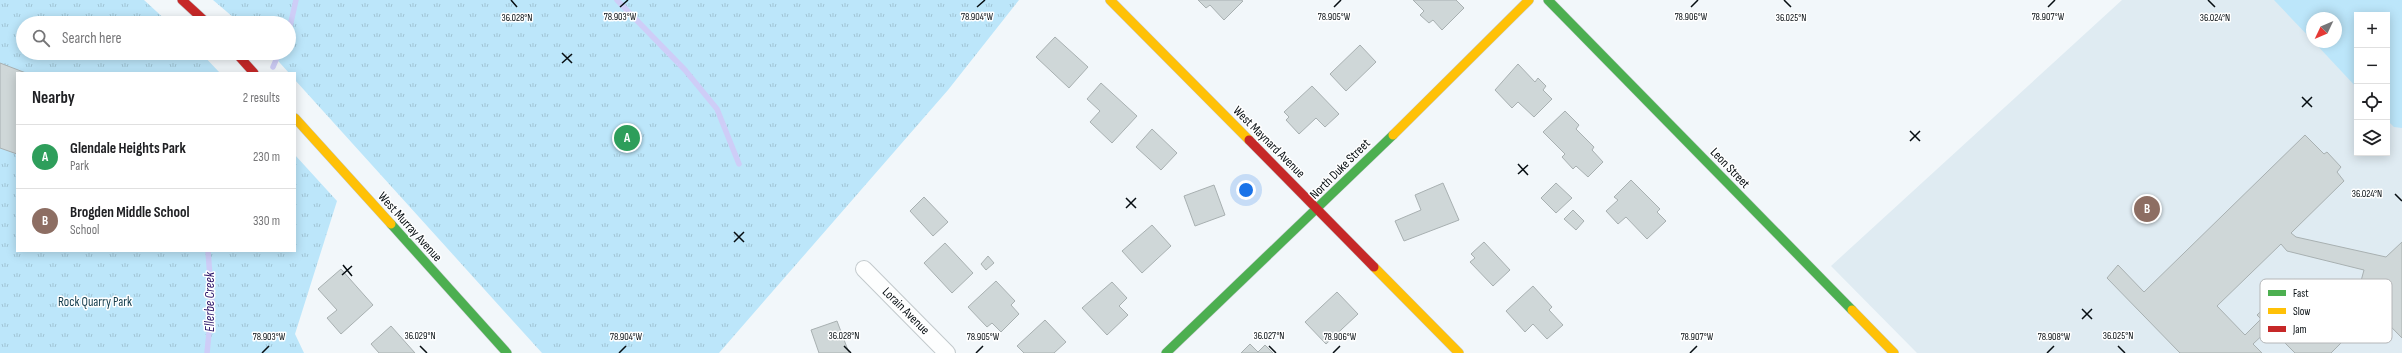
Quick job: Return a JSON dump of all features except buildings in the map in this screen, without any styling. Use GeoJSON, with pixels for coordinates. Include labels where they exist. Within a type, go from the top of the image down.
{"type":"FeatureCollection","features":[{"type":"Feature","properties":{"kind":"main road"},"geometry":{"type":"LineString","coordinates":[[182,0],[199,16]]}},
{"type":"Feature","properties":{"kind":"main road","name":"West Maynard Avenue"},"geometry":{"type":"LineString","coordinates":[[1110,0],[1459,353]]}},
{"type":"Feature","properties":{"kind":"main road","name":"North Duke Street"},"geometry":{"type":"LineString","coordinates":[[1166,353],[1318,209],[1529,0]]}},
{"type":"Feature","properties":{"kind":"main road","name":"Leon Street"},"geometry":{"type":"LineString","coordinates":[[1548,0],[1894,353]]}},
{"type":"Feature","properties":{"kind":"main road"},"geometry":{"type":"LineString","coordinates":[[242,60],[253,72]]}},
{"type":"Feature","properties":{"kind":"main road","name":"West Murray Avenue"},"geometry":{"type":"LineString","coordinates":[[296,119],[506,353]]}},
{"type":"Feature","properties":{"kind":"street","name":"Lorain Avenue"},"geometry":{"type":"LineString","coordinates":[[864,269],[947,353]]}},
{"type":"Feature","properties":{"kind":"shaded area"},"geometry":{"type":"Polygon","coordinates":[[[2122,0],[2402,0],[2402,353],[1917,353],[1831,266],[2122,0]]]}},
{"type":"Feature","properties":{"kind":"green space","name":"Rock Quarry Park"},"geometry":{"type":"Polygon","coordinates":[[[0,0],[144,0],[161,16],[16,16],[16,60],[208,60],[219,72],[16,72],[16,252],[296,252],[296,156],[337,201],[295,334],[304,353],[0,353],[0,0]]]}},
{"type":"Feature","properties":{"kind":"green space"},"geometry":{"type":"Polygon","coordinates":[[[213,0],[1019,0],[948,90],[719,353],[542,353],[296,81],[296,72],[288,72],[277,60],[296,60],[296,16],[232,16],[213,0]]]}},
{"type":"Feature","properties":{"kind":"green space"},"geometry":{"type":"Polygon","coordinates":[[[2274,0],[2402,0],[2402,128],[2394,127],[2390,123],[2390,12],[2354,12],[2354,85],[2320,48],[2342,48],[2342,12],[2306,12],[2306,34],[2274,0]]]}},
{"type":"Feature","properties":{"kind":"waterway","name":"Ellerbe Creek"},"geometry":{"type":"LineString","coordinates":[[292,16],[296,0]]}},
{"type":"Feature","properties":{"kind":"waterway"},"geometry":{"type":"LineString","coordinates":[[617,0],[685,70],[717,109],[739,164]]}},
{"type":"Feature","properties":{"kind":"waterway","name":"Ellerbe Creek"},"geometry":{"type":"LineString","coordinates":[[273,67],[276,60]]}},
{"type":"Feature","properties":{"kind":"waterway","name":"Ellerbe Creek"},"geometry":{"type":"LineString","coordinates":[[207,353],[212,303],[208,252]]}},
{"type":"Feature","properties":{"kind":"traffic: fast"},"geometry":{"type":"LineString","coordinates":[[1548,0],[1852,310]]}},
{"type":"Feature","properties":{"kind":"traffic: fast"},"geometry":{"type":"LineString","coordinates":[[1166,353],[1393,135]]}},
{"type":"Feature","properties":{"kind":"traffic: fast"},"geometry":{"type":"LineString","coordinates":[[391,224],[507,353]]}},
{"type":"Feature","properties":{"kind":"traffic: slow"},"geometry":{"type":"LineString","coordinates":[[1110,0],[1249,140]]}},
{"type":"Feature","properties":{"kind":"traffic: slow"},"geometry":{"type":"LineString","coordinates":[[1393,135],[1529,0]]}},
{"type":"Feature","properties":{"kind":"traffic: slow"},"geometry":{"type":"LineString","coordinates":[[296,119],[391,224]]}},
{"type":"Feature","properties":{"kind":"traffic: slow"},"geometry":{"type":"LineString","coordinates":[[1374,267],[1459,353]]}},
{"type":"Feature","properties":{"kind":"traffic: slow"},"geometry":{"type":"LineString","coordinates":[[1852,310],[1894,353]]}},
{"type":"Feature","properties":{"kind":"traffic: jam"},"geometry":{"type":"LineString","coordinates":[[182,0],[199,16]]}},
{"type":"Feature","properties":{"kind":"traffic: jam"},"geometry":{"type":"LineString","coordinates":[[242,60],[253,72]]}},
{"type":"Feature","properties":{"kind":"traffic: jam"},"geometry":{"type":"LineString","coordinates":[[1249,140],[1374,267]]}},
{"type":"Feature","properties":{"kind":"place","name":"Glendale Heights Park"},"geometry":{"type":"Point","coordinates":[627,138]}},
{"type":"Feature","properties":{"kind":"place","name":"Brogden Middle School"},"geometry":{"type":"Point","coordinates":[2147,209]}}]}
